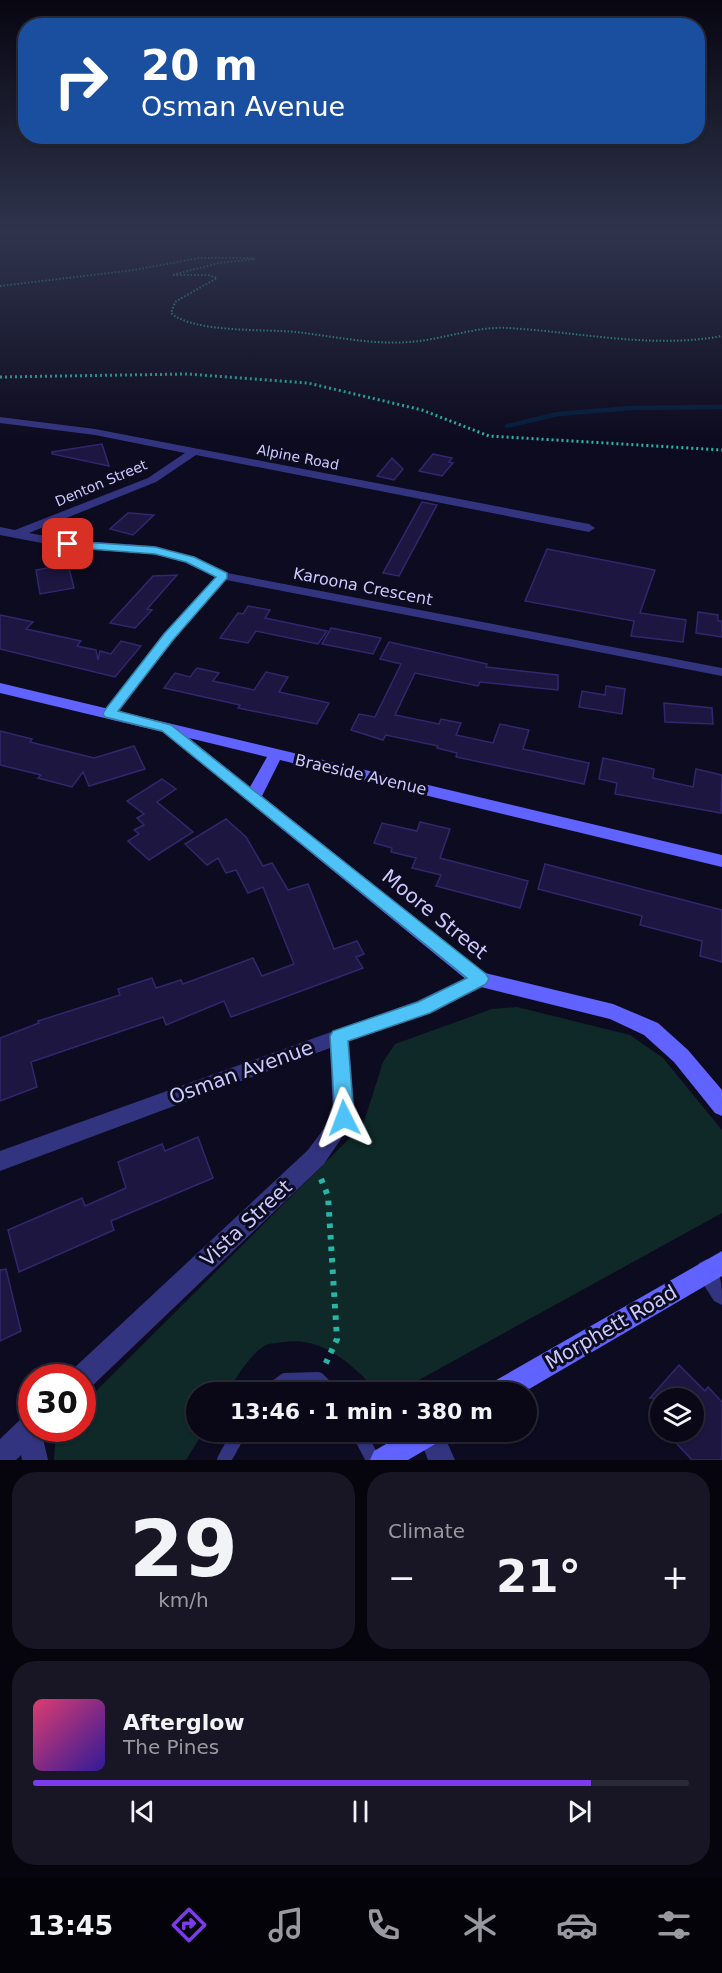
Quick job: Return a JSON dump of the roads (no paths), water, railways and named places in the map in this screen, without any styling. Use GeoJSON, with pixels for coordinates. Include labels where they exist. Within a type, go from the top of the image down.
{"type":"FeatureCollection","features":[{"type":"Feature","properties":{"kind":"street","name":"Alpine Road"},"geometry":{"type":"LineString","coordinates":[[0,420],[95,432],[589,528]]}},
{"type":"Feature","properties":{"kind":"street","name":"Denton Street"},"geometry":{"type":"LineString","coordinates":[[16,534],[152,480],[193,452]]}},
{"type":"Feature","properties":{"kind":"street","name":"Karoona Crescent"},"geometry":{"type":"LineString","coordinates":[[0,531],[68,544],[155,550],[190,560],[223,576],[722,672]]}},
{"type":"Feature","properties":{"kind":"street"},"geometry":{"type":"LineString","coordinates":[[110,714],[168,637],[223,576]]}},
{"type":"Feature","properties":{"kind":"street","name":"Braeside Avenue"},"geometry":{"type":"LineString","coordinates":[[0,687],[722,861]]}},
{"type":"Feature","properties":{"kind":"street","name":"Moore Street"},"geometry":{"type":"LineString","coordinates":[[166,728],[480,979],[613,1012],[651,1029],[681,1056],[722,1106]]}},
{"type":"Feature","properties":{"kind":"street"},"geometry":{"type":"LineString","coordinates":[[253,797],[276,754]]}},
{"type":"Feature","properties":{"kind":"street","name":"Osman Avenue"},"geometry":{"type":"LineString","coordinates":[[0,1161],[423,1007],[480,979]]}},
{"type":"Feature","properties":{"kind":"street","name":"Vista Street"},"geometry":{"type":"LineString","coordinates":[[96,1365],[312,1160],[330,1140],[344,1118],[339,1036]]}},
{"type":"Feature","properties":{"kind":"street"},"geometry":{"type":"LineString","coordinates":[[714,1267],[722,1293]]}},
{"type":"Feature","properties":{"kind":"street","name":"Morphett Road"},"geometry":{"type":"LineString","coordinates":[[517,1382],[714,1267]]}},
{"type":"Feature","properties":{"kind":"street"},"geometry":{"type":"LineString","coordinates":[[0,1457],[18,1440]]}},
{"type":"Feature","properties":{"kind":"street"},"geometry":{"type":"LineString","coordinates":[[32,1442],[35,1460]]}},
{"type":"Feature","properties":{"kind":"street"},"geometry":{"type":"LineString","coordinates":[[383,1460],[414,1442]]}},
{"type":"Feature","properties":{"kind":"street"},"geometry":{"type":"LineString","coordinates":[[435,1442],[442,1460]]}},
{"type":"Feature","properties":{"kind":"lane"},"geometry":{"type":"LineString","coordinates":[[282,1382],[318,1379],[321,1382]]}},
{"type":"Feature","properties":{"kind":"lane"},"geometry":{"type":"LineString","coordinates":[[224,1460],[234,1442]]}},
{"type":"Feature","properties":{"kind":"lane"},"geometry":{"type":"LineString","coordinates":[[364,1442],[373,1460]]}},
{"type":"Feature","properties":{"kind":"waterway"},"geometry":{"type":"LineString","coordinates":[[507,426],[558,414],[631,408],[722,407]]}}]}
